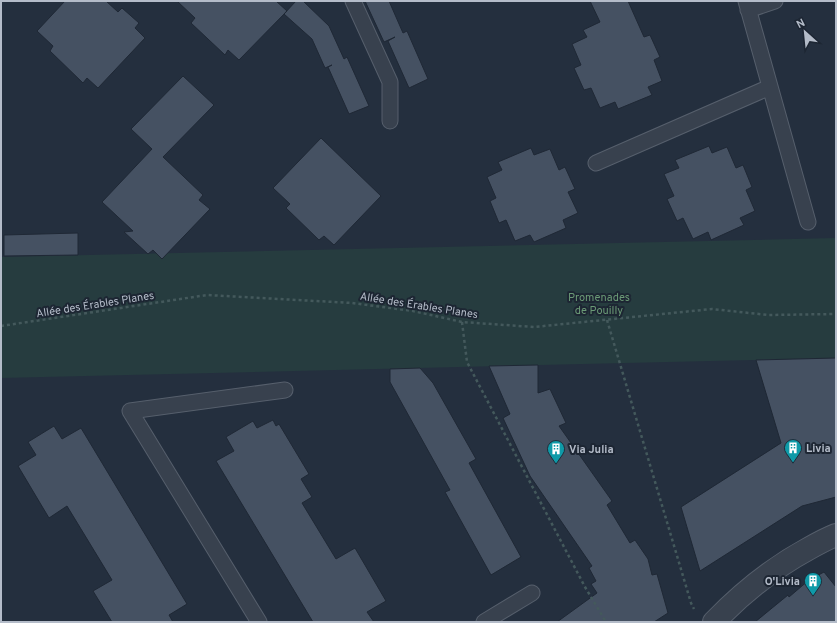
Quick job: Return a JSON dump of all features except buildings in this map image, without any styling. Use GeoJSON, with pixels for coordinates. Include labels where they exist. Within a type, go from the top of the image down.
{"type":"FeatureCollection","features":[{"type":"Feature","properties":{"kind":"street"},"geometry":{"type":"LineString","coordinates":[[714,622],[734,601],[769,572],[797,555],[836,535]]}},
{"type":"Feature","properties":{"kind":"lane"},"geometry":{"type":"LineString","coordinates":[[353,1],[390,82],[390,121]]}},
{"type":"Feature","properties":{"kind":"lane"},"geometry":{"type":"LineString","coordinates":[[775,1],[747,5],[808,222]]}},
{"type":"Feature","properties":{"kind":"lane"},"geometry":{"type":"LineString","coordinates":[[596,163],[770,87]]}},
{"type":"Feature","properties":{"kind":"lane"},"geometry":{"type":"LineString","coordinates":[[259,622],[130,411],[285,390]]}},
{"type":"Feature","properties":{"kind":"lane"},"geometry":{"type":"LineString","coordinates":[[484,622],[532,593]]}},
{"type":"Feature","properties":{"kind":"path","name":"Allée des Érables Planes"},"geometry":{"type":"LineString","coordinates":[[1,326],[207,295],[352,303],[413,311],[462,322],[534,327],[712,309],[768,316],[836,314]]}},
{"type":"Feature","properties":{"kind":"path"},"geometry":{"type":"LineString","coordinates":[[607,320],[694,610]]}},
{"type":"Feature","properties":{"kind":"path"},"geometry":{"type":"LineString","coordinates":[[462,322],[467,362],[585,587],[606,622]]}},
{"type":"Feature","properties":{"kind":"green space","name":"Promenades de Pouilly"},"geometry":{"type":"Polygon","coordinates":[[[836,238],[836,358],[1,378],[1,257],[836,238]]]}},
{"type":"Feature","properties":{"kind":"place","name":"Livia"},"geometry":{"type":"Point","coordinates":[793,463]}},
{"type":"Feature","properties":{"kind":"place","name":"Via Julia"},"geometry":{"type":"Point","coordinates":[556,464]}},
{"type":"Feature","properties":{"kind":"place","name":"O'Livia"},"geometry":{"type":"Point","coordinates":[813,596]}}]}
